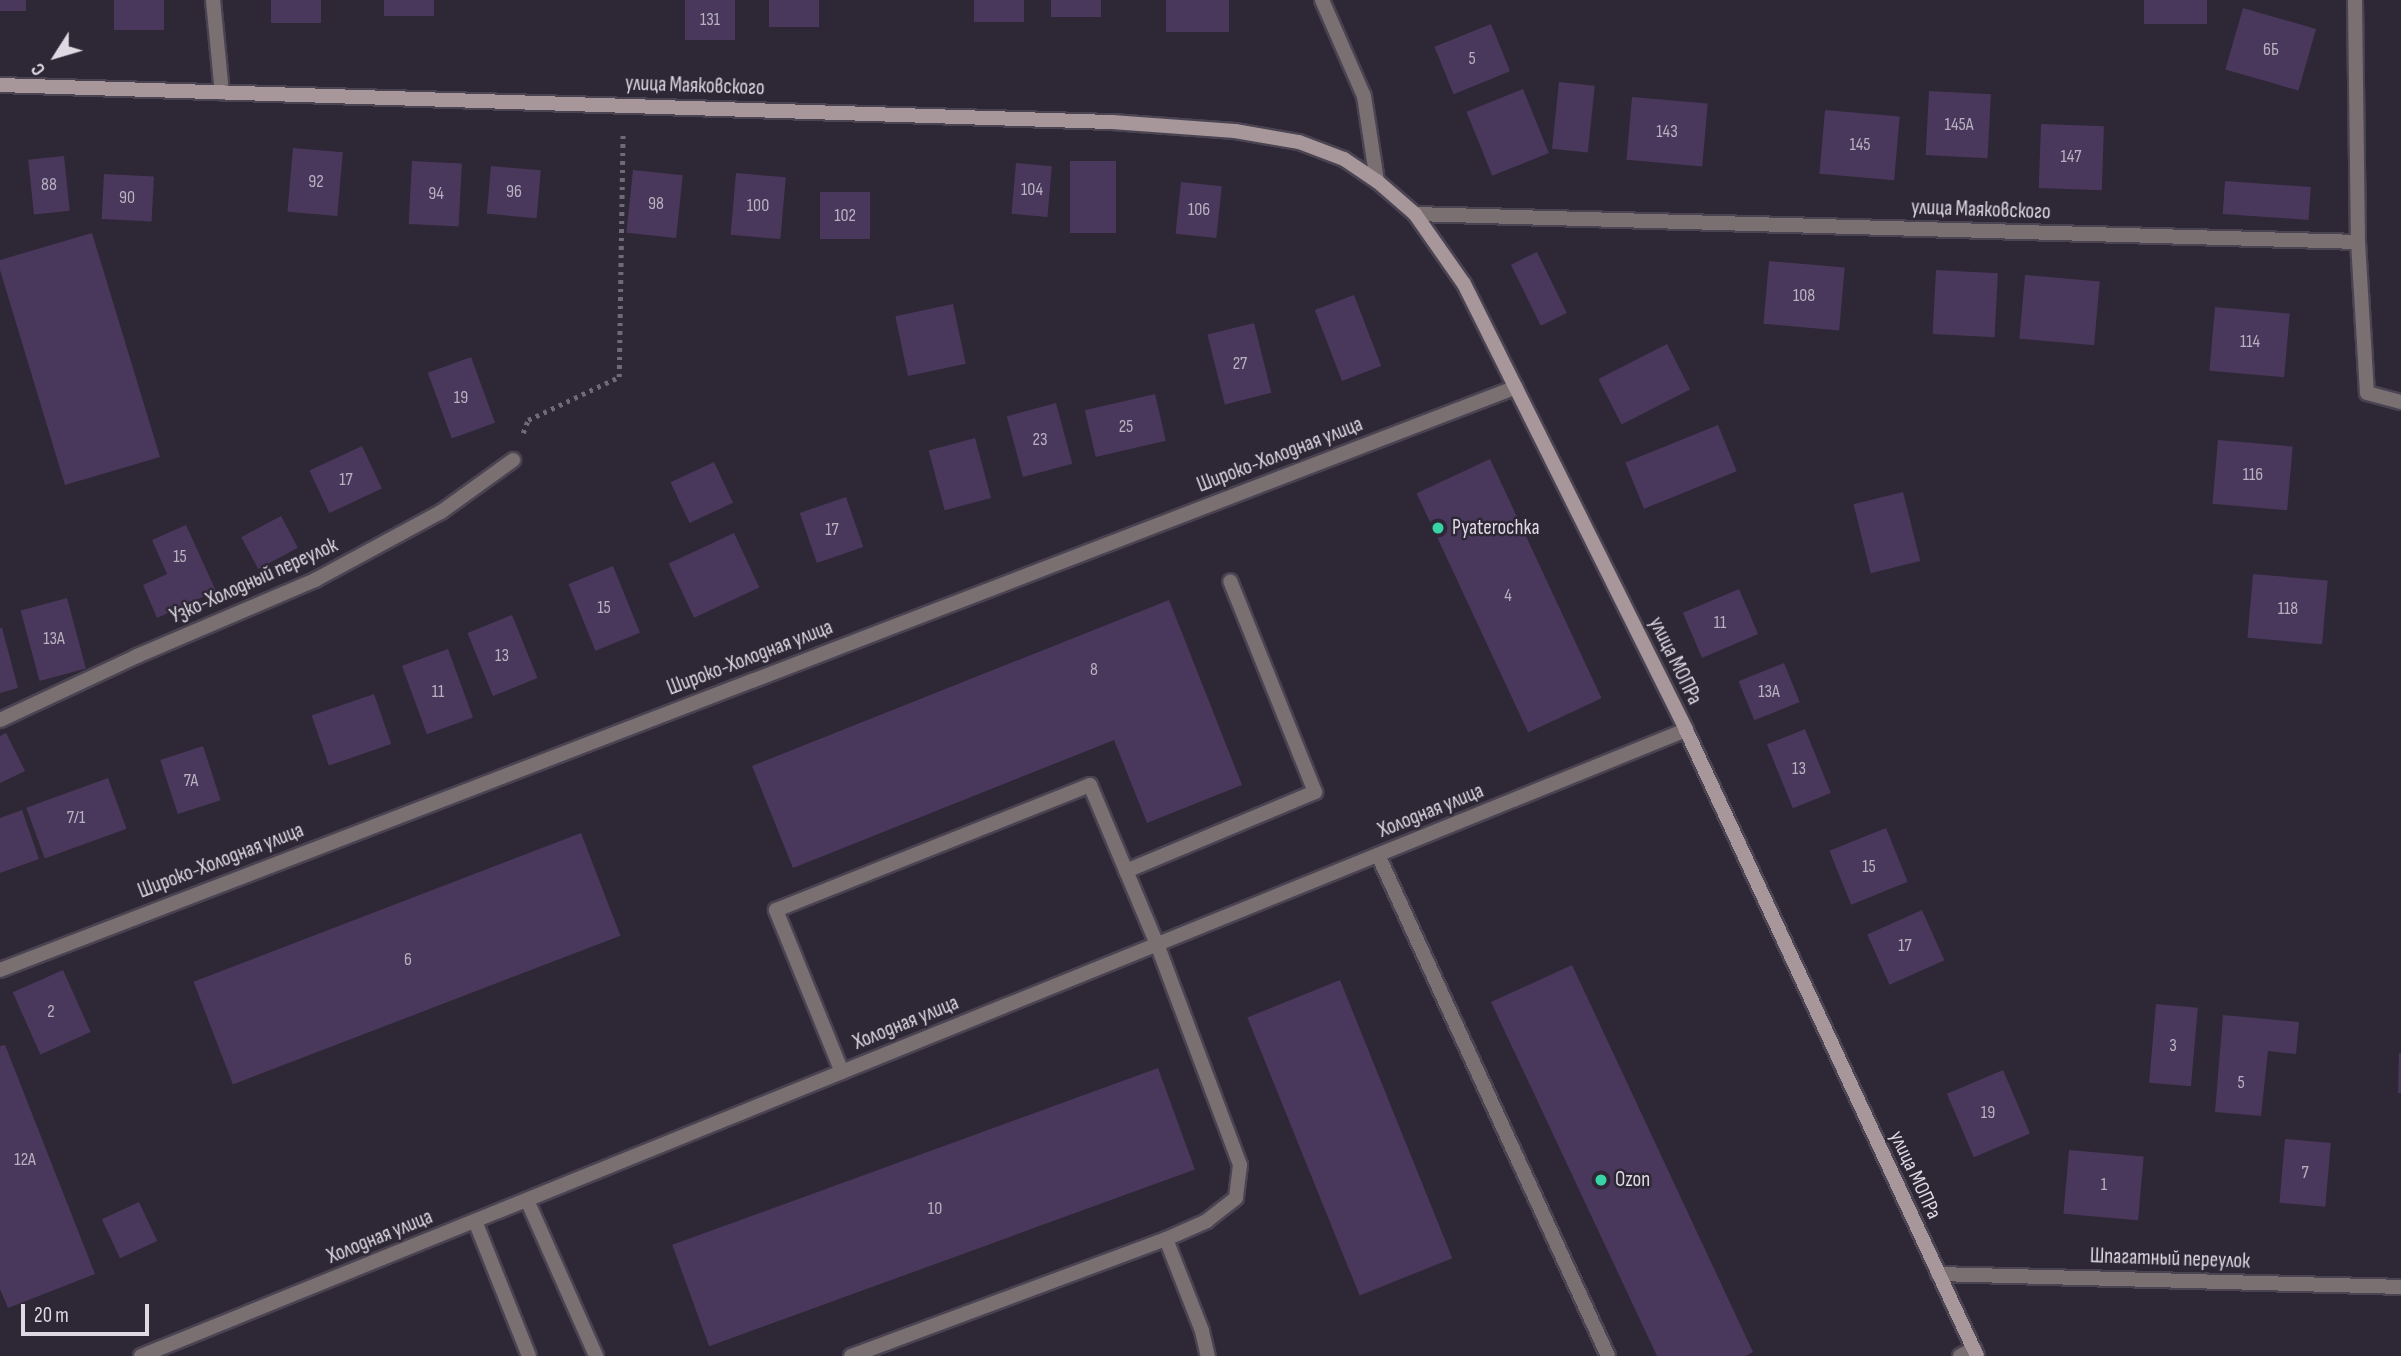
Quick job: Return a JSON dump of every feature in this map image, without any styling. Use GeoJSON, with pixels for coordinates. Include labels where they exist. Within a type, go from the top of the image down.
{"type":"FeatureCollection","features":[{"type":"Feature","properties":{"kind":"street"},"geometry":{"type":"LineString","coordinates":[[213,0],[222,93]]}},
{"type":"Feature","properties":{"kind":"street"},"geometry":{"type":"LineString","coordinates":[[1322,0],[1364,96],[1377,181]]}},
{"type":"Feature","properties":{"kind":"street"},"geometry":{"type":"LineString","coordinates":[[2355,0],[2358,242],[2367,393],[2401,402]]}},
{"type":"Feature","properties":{"kind":"street","name":"улица Маяковского"},"geometry":{"type":"LineString","coordinates":[[0,85],[1112,122],[1235,131],[1300,142],[1344,159],[1377,181]]}},
{"type":"Feature","properties":{"kind":"street","name":"улица МОПРа"},"geometry":{"type":"LineString","coordinates":[[1377,181],[1415,214],[1464,284],[1686,730],[1938,1274],[1970,1354]]}},
{"type":"Feature","properties":{"kind":"street","name":"улица Маяковского"},"geometry":{"type":"LineString","coordinates":[[1415,214],[2358,242]]}},
{"type":"Feature","properties":{"kind":"street","name":"Широко-Холодная улица"},"geometry":{"type":"LineString","coordinates":[[0,970],[1516,387]]}},
{"type":"Feature","properties":{"kind":"street","name":"Узко-Холодный переулок"},"geometry":{"type":"LineString","coordinates":[[0,720],[137,656],[315,580],[441,512],[513,460]]}},
{"type":"Feature","properties":{"kind":"street"},"geometry":{"type":"LineString","coordinates":[[1126,871],[1315,792],[1230,581]]}},
{"type":"Feature","properties":{"kind":"street","name":"Холодная улица"},"geometry":{"type":"LineString","coordinates":[[141,1356],[1686,730]]}},
{"type":"Feature","properties":{"kind":"street"},"geometry":{"type":"LineString","coordinates":[[842,1072],[776,910],[1090,785],[1157,944],[1240,1166],[1236,1198],[1207,1221],[1166,1239],[851,1356]]}},
{"type":"Feature","properties":{"kind":"street"},"geometry":{"type":"LineString","coordinates":[[1378,855],[1608,1356]]}},
{"type":"Feature","properties":{"kind":"street"},"geometry":{"type":"LineString","coordinates":[[527,1200],[596,1356]]}},
{"type":"Feature","properties":{"kind":"street"},"geometry":{"type":"LineString","coordinates":[[475,1221],[529,1356]]}},
{"type":"Feature","properties":{"kind":"street"},"geometry":{"type":"LineString","coordinates":[[1166,1239],[1202,1331],[1208,1356]]}},
{"type":"Feature","properties":{"kind":"street","name":"Шпагатный переулок"},"geometry":{"type":"LineString","coordinates":[[1938,1274],[2401,1287]]}},
{"type":"Feature","properties":{"kind":"path"},"geometry":{"type":"LineString","coordinates":[[513,460],[528,420],[619,377],[624,104]]}},
{"type":"Feature","properties":{"kind":"building"},"geometry":{"type":"Polygon","coordinates":[[[0,0],[26,0],[26,11],[0,11],[0,0]]]}},
{"type":"Feature","properties":{"kind":"building"},"geometry":{"type":"Polygon","coordinates":[[[114,0],[164,0],[164,30],[114,30],[114,0]]]}},
{"type":"Feature","properties":{"kind":"building"},"geometry":{"type":"Polygon","coordinates":[[[271,0],[321,0],[321,23],[271,23],[271,0]]]}},
{"type":"Feature","properties":{"kind":"building"},"geometry":{"type":"Polygon","coordinates":[[[384,0],[434,0],[434,16],[384,16],[384,0]]]}},
{"type":"Feature","properties":{"kind":"building"},"geometry":{"type":"Polygon","coordinates":[[[685,0],[735,0],[735,40],[685,40],[685,0]]]}},
{"type":"Feature","properties":{"kind":"building"},"geometry":{"type":"Polygon","coordinates":[[[769,0],[819,0],[819,27],[769,27],[769,0]]]}},
{"type":"Feature","properties":{"kind":"building"},"geometry":{"type":"Polygon","coordinates":[[[974,0],[1024,0],[1024,22],[974,22],[974,0]]]}},
{"type":"Feature","properties":{"kind":"building"},"geometry":{"type":"Polygon","coordinates":[[[1051,0],[1101,0],[1101,17],[1051,17],[1051,0]]]}},
{"type":"Feature","properties":{"kind":"building"},"geometry":{"type":"Polygon","coordinates":[[[1166,0],[1229,0],[1229,32],[1166,32],[1166,0]]]}},
{"type":"Feature","properties":{"kind":"building"},"geometry":{"type":"Polygon","coordinates":[[[2144,0],[2207,0],[2207,24],[2144,24],[2144,0]]]}},
{"type":"Feature","properties":{"kind":"building"},"geometry":{"type":"Polygon","coordinates":[[[2243,8],[2316,29],[2298,90],[2225,70],[2243,8]]]}},
{"type":"Feature","properties":{"kind":"building"},"geometry":{"type":"Polygon","coordinates":[[[1491,24],[1510,71],[1454,94],[1434,47],[1491,24]]]}},
{"type":"Feature","properties":{"kind":"building"},"geometry":{"type":"Polygon","coordinates":[[[1559,82],[1595,86],[1588,152],[1552,149],[1559,82]]]}},
{"type":"Feature","properties":{"kind":"building"},"geometry":{"type":"Polygon","coordinates":[[[1523,89],[1549,153],[1492,176],[1466,112],[1523,89]]]}},
{"type":"Feature","properties":{"kind":"building"},"geometry":{"type":"Polygon","coordinates":[[[1929,91],[1991,94],[1988,158],[1926,155],[1929,91]]]}},
{"type":"Feature","properties":{"kind":"building"},"geometry":{"type":"Polygon","coordinates":[[[1632,97],[1708,104],[1702,166],[1627,160],[1632,97]]]}},
{"type":"Feature","properties":{"kind":"building"},"geometry":{"type":"Polygon","coordinates":[[[1825,110],[1900,117],[1894,180],[1819,174],[1825,110]]]}},
{"type":"Feature","properties":{"kind":"building"},"geometry":{"type":"Polygon","coordinates":[[[2041,124],[2104,126],[2102,190],[2039,188],[2041,124]]]}},
{"type":"Feature","properties":{"kind":"building"},"geometry":{"type":"Polygon","coordinates":[[[293,148],[343,152],[337,216],[287,212],[293,148]]]}},
{"type":"Feature","properties":{"kind":"building"},"geometry":{"type":"Polygon","coordinates":[[[64,156],[70,211],[34,214],[28,160],[64,156]]]}},
{"type":"Feature","properties":{"kind":"building"},"geometry":{"type":"Polygon","coordinates":[[[412,161],[462,164],[459,227],[409,224],[412,161]]]}},
{"type":"Feature","properties":{"kind":"building"},"geometry":{"type":"Polygon","coordinates":[[[1070,161],[1116,161],[1116,233],[1070,233],[1070,161]]]}},
{"type":"Feature","properties":{"kind":"building"},"geometry":{"type":"Polygon","coordinates":[[[1016,163],[1052,166],[1047,217],[1012,214],[1016,163]]]}},
{"type":"Feature","properties":{"kind":"building"},"geometry":{"type":"Polygon","coordinates":[[[491,166],[541,170],[537,218],[487,214],[491,166]]]}},
{"type":"Feature","properties":{"kind":"building"},"geometry":{"type":"Polygon","coordinates":[[[633,170],[683,175],[676,238],[626,233],[633,170]]]}},
{"type":"Feature","properties":{"kind":"building"},"geometry":{"type":"Polygon","coordinates":[[[736,173],[786,177],[780,239],[731,235],[736,173]]]}},
{"type":"Feature","properties":{"kind":"building"},"geometry":{"type":"Polygon","coordinates":[[[104,174],[154,177],[152,222],[102,219],[104,174]]]}},
{"type":"Feature","properties":{"kind":"building"},"geometry":{"type":"Polygon","coordinates":[[[2225,181],[2311,187],[2308,220],[2223,214],[2225,181]]]}},
{"type":"Feature","properties":{"kind":"building"},"geometry":{"type":"Polygon","coordinates":[[[1181,182],[1222,186],[1216,238],[1176,234],[1181,182]]]}},
{"type":"Feature","properties":{"kind":"building"},"geometry":{"type":"Polygon","coordinates":[[[820,192],[870,192],[870,239],[820,239],[820,192]]]}},
{"type":"Feature","properties":{"kind":"building"},"geometry":{"type":"Polygon","coordinates":[[[92,233],[160,457],[65,485],[0,270],[0,260],[92,233]]]}},
{"type":"Feature","properties":{"kind":"building"},"geometry":{"type":"Polygon","coordinates":[[[1537,252],[1567,313],[1541,326],[1511,265],[1537,252]]]}},
{"type":"Feature","properties":{"kind":"building"},"geometry":{"type":"Polygon","coordinates":[[[1769,261],[1845,268],[1839,330],[1764,324],[1769,261]]]}},
{"type":"Feature","properties":{"kind":"building"},"geometry":{"type":"Polygon","coordinates":[[[1936,270],[1998,273],[1995,337],[1933,334],[1936,270]]]}},
{"type":"Feature","properties":{"kind":"building"},"geometry":{"type":"Polygon","coordinates":[[[2025,275],[2100,282],[2094,345],[2019,339],[2025,275]]]}},
{"type":"Feature","properties":{"kind":"building"},"geometry":{"type":"Polygon","coordinates":[[[1354,295],[1381,366],[1342,381],[1315,310],[1354,295]]]}},
{"type":"Feature","properties":{"kind":"building"},"geometry":{"type":"Polygon","coordinates":[[[953,304],[966,364],[908,376],[895,316],[953,304]]]}},
{"type":"Feature","properties":{"kind":"building"},"geometry":{"type":"Polygon","coordinates":[[[2215,307],[2290,314],[2284,377],[2209,371],[2215,307]]]}},
{"type":"Feature","properties":{"kind":"building"},"geometry":{"type":"Polygon","coordinates":[[[1254,323],[1271,393],[1225,404],[1207,335],[1254,323]]]}},
{"type":"Feature","properties":{"kind":"building"},"geometry":{"type":"Polygon","coordinates":[[[1667,344],[1690,389],[1622,424],[1598,379],[1667,344]]]}},
{"type":"Feature","properties":{"kind":"building"},"geometry":{"type":"Polygon","coordinates":[[[471,357],[495,423],[452,439],[428,373],[471,357]]]}},
{"type":"Feature","properties":{"kind":"building"},"geometry":{"type":"Polygon","coordinates":[[[1155,394],[1166,441],[1096,457],[1085,410],[1155,394]]]}},
{"type":"Feature","properties":{"kind":"building"},"geometry":{"type":"Polygon","coordinates":[[[1056,403],[1072,464],[1023,477],[1007,416],[1056,403]]]}},
{"type":"Feature","properties":{"kind":"building"},"geometry":{"type":"Polygon","coordinates":[[[1718,425],[1737,471],[1644,509],[1625,462],[1718,425]]]}},
{"type":"Feature","properties":{"kind":"building"},"geometry":{"type":"Polygon","coordinates":[[[975,438],[991,498],[945,510],[929,450],[975,438]]]}},
{"type":"Feature","properties":{"kind":"building"},"geometry":{"type":"Polygon","coordinates":[[[2218,440],[2293,447],[2287,510],[2212,504],[2218,440]]]}},
{"type":"Feature","properties":{"kind":"building"},"geometry":{"type":"Polygon","coordinates":[[[362,446],[382,489],[329,513],[309,471],[362,446]]]}},
{"type":"Feature","properties":{"kind":"building"},"geometry":{"type":"Polygon","coordinates":[[[1490,459],[1602,698],[1528,732],[1417,493],[1490,459]]]}},
{"type":"Feature","properties":{"kind":"building"},"geometry":{"type":"Polygon","coordinates":[[[714,462],[733,503],[690,523],[670,482],[714,462]]]}},
{"type":"Feature","properties":{"kind":"building"},"geometry":{"type":"Polygon","coordinates":[[[1903,492],[1920,561],[1871,573],[1854,504],[1903,492]]]}},
{"type":"Feature","properties":{"kind":"building"},"geometry":{"type":"Polygon","coordinates":[[[846,497],[863,547],[817,563],[800,513],[846,497]]]}},
{"type":"Feature","properties":{"kind":"building"},"geometry":{"type":"Polygon","coordinates":[[[281,516],[298,548],[258,569],[241,537],[281,516]]]}},
{"type":"Feature","properties":{"kind":"building"},"geometry":{"type":"Polygon","coordinates":[[[186,525],[216,591],[157,618],[143,585],[167,574],[152,540],[186,525]]]}},
{"type":"Feature","properties":{"kind":"building"},"geometry":{"type":"Polygon","coordinates":[[[734,533],[759,587],[694,618],[669,563],[734,533]]]}},
{"type":"Feature","properties":{"kind":"building"},"geometry":{"type":"Polygon","coordinates":[[[613,566],[640,633],[595,651],[568,584],[613,566]]]}},
{"type":"Feature","properties":{"kind":"building"},"geometry":{"type":"Polygon","coordinates":[[[2253,574],[2328,581],[2322,644],[2247,638],[2253,574]]]}},
{"type":"Feature","properties":{"kind":"building"},"geometry":{"type":"Polygon","coordinates":[[[1739,589],[1758,634],[1702,658],[1683,613],[1739,589]]]}},
{"type":"Feature","properties":{"kind":"building"},"geometry":{"type":"Polygon","coordinates":[[[67,598],[86,669],[40,681],[21,610],[67,598]]]}},
{"type":"Feature","properties":{"kind":"building"},"geometry":{"type":"Polygon","coordinates":[[[1169,600],[1242,785],[1147,823],[1114,740],[793,868],[752,766],[1169,600]]]}},
{"type":"Feature","properties":{"kind":"building"},"geometry":{"type":"Polygon","coordinates":[[[512,615],[537,678],[493,696],[467,633],[512,615]]]}},
{"type":"Feature","properties":{"kind":"building"},"geometry":{"type":"Polygon","coordinates":[[[0,628],[18,688],[0,693],[0,628]]]}},
{"type":"Feature","properties":{"kind":"building"},"geometry":{"type":"Polygon","coordinates":[[[448,649],[473,718],[427,734],[402,666],[448,649]]]}},
{"type":"Feature","properties":{"kind":"building"},"geometry":{"type":"Polygon","coordinates":[[[1784,663],[1800,702],[1754,720],[1739,681],[1784,663]]]}},
{"type":"Feature","properties":{"kind":"building"},"geometry":{"type":"Polygon","coordinates":[[[374,694],[391,744],[329,766],[312,715],[374,694]]]}},
{"type":"Feature","properties":{"kind":"building"},"geometry":{"type":"Polygon","coordinates":[[[1805,729],[1831,793],[1793,808],[1767,744],[1805,729]]]}},
{"type":"Feature","properties":{"kind":"building"},"geometry":{"type":"Polygon","coordinates":[[[6,733],[25,771],[0,783],[0,736],[6,733]]]}},
{"type":"Feature","properties":{"kind":"building"},"geometry":{"type":"Polygon","coordinates":[[[203,746],[221,800],[178,814],[160,760],[203,746]]]}},
{"type":"Feature","properties":{"kind":"building"},"geometry":{"type":"Polygon","coordinates":[[[108,778],[126,829],[45,858],[26,808],[108,778]]]}},
{"type":"Feature","properties":{"kind":"building"},"geometry":{"type":"Polygon","coordinates":[[[22,810],[39,859],[0,873],[0,818],[22,810]]]}},
{"type":"Feature","properties":{"kind":"building"},"geometry":{"type":"Polygon","coordinates":[[[1886,828],[1908,882],[1851,905],[1829,851],[1886,828]]]}},
{"type":"Feature","properties":{"kind":"building"},"geometry":{"type":"Polygon","coordinates":[[[581,833],[620,936],[233,1084],[194,982],[581,833]]]}},
{"type":"Feature","properties":{"kind":"building"},"geometry":{"type":"Polygon","coordinates":[[[1922,910],[1944,960],[1890,985],[1867,934],[1922,910]]]}},
{"type":"Feature","properties":{"kind":"building"},"geometry":{"type":"Polygon","coordinates":[[[1572,965],[1753,1352],[1746,1356],[1657,1356],[1491,1002],[1572,965]]]}},
{"type":"Feature","properties":{"kind":"building"},"geometry":{"type":"Polygon","coordinates":[[[63,970],[91,1032],[40,1054],[13,992],[63,970]]]}},
{"type":"Feature","properties":{"kind":"building"},"geometry":{"type":"Polygon","coordinates":[[[1340,980],[1452,1258],[1360,1296],[1247,1017],[1340,980]]]}},
{"type":"Feature","properties":{"kind":"building"},"geometry":{"type":"Polygon","coordinates":[[[2156,1004],[2198,1008],[2191,1086],[2149,1083],[2156,1004]]]}},
{"type":"Feature","properties":{"kind":"building"},"geometry":{"type":"Polygon","coordinates":[[[2223,1015],[2299,1022],[2296,1054],[2268,1051],[2261,1116],[2215,1112],[2223,1015]]]}},
{"type":"Feature","properties":{"kind":"building"},"geometry":{"type":"Polygon","coordinates":[[[5,1045],[95,1274],[8,1308],[0,1289],[0,1046],[5,1045]]]}},
{"type":"Feature","properties":{"kind":"building"},"geometry":{"type":"Polygon","coordinates":[[[2401,1053],[2401,1093],[2398,1093],[2401,1053]]]}},
{"type":"Feature","properties":{"kind":"building"},"geometry":{"type":"Polygon","coordinates":[[[1158,1068],[1195,1169],[709,1346],[672,1245],[1158,1068]]]}},
{"type":"Feature","properties":{"kind":"building"},"geometry":{"type":"Polygon","coordinates":[[[2003,1070],[2030,1134],[1974,1157],[1947,1094],[2003,1070]]]}},
{"type":"Feature","properties":{"kind":"building"},"geometry":{"type":"Polygon","coordinates":[[[2285,1139],[2331,1143],[2325,1207],[2279,1203],[2285,1139]]]}},
{"type":"Feature","properties":{"kind":"building"},"geometry":{"type":"Polygon","coordinates":[[[2069,1150],[2144,1157],[2138,1220],[2063,1214],[2069,1150]]]}},
{"type":"Feature","properties":{"kind":"building"},"geometry":{"type":"Polygon","coordinates":[[[139,1202],[157,1241],[120,1258],[102,1219],[139,1202]]]}},
{"type":"Feature","properties":{"kind":"place","name":"Pyaterochka"},"geometry":{"type":"Point","coordinates":[1438,528]}},
{"type":"Feature","properties":{"kind":"place","name":"Ozon"},"geometry":{"type":"Point","coordinates":[1601,1180]}}]}
